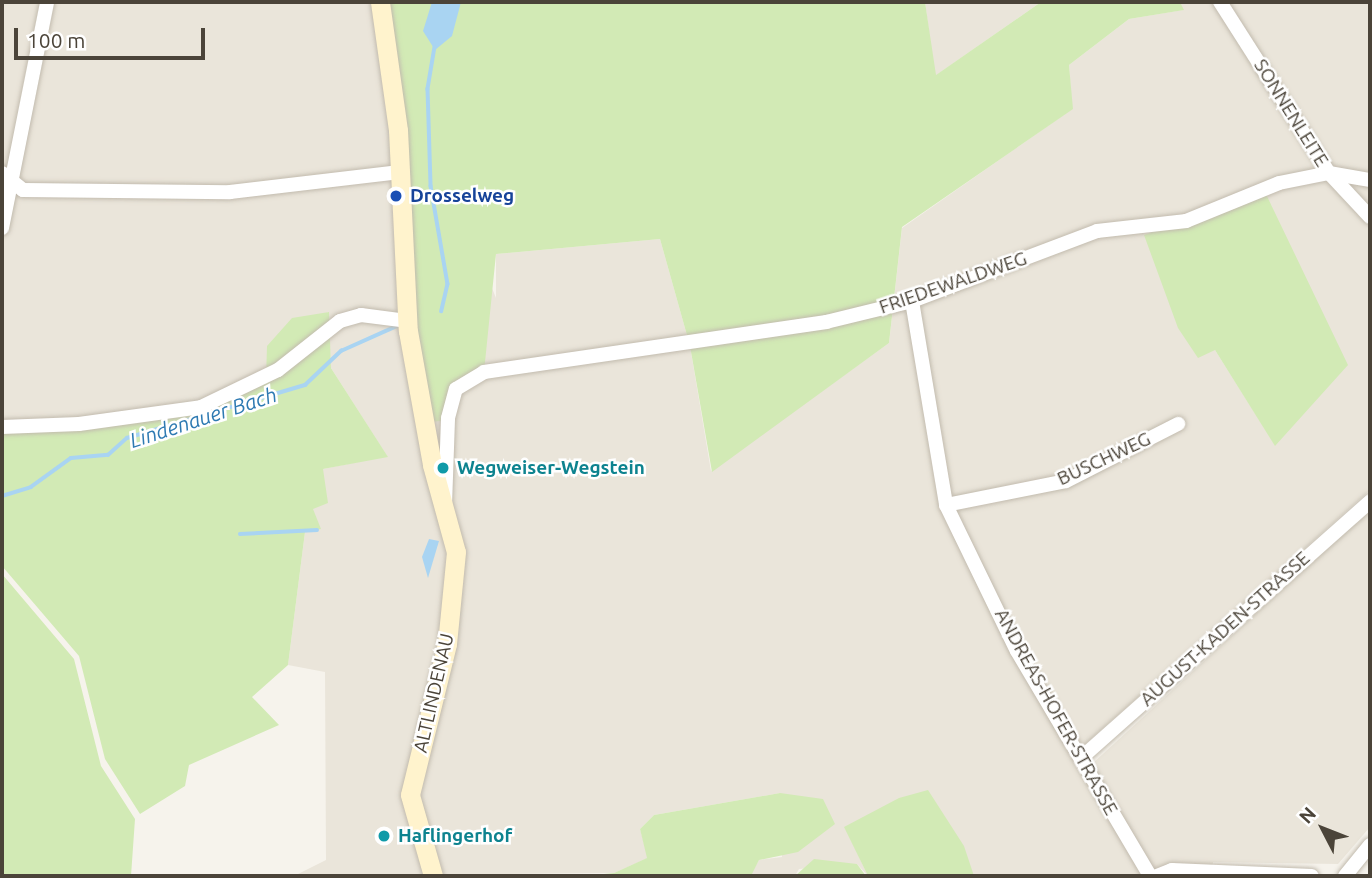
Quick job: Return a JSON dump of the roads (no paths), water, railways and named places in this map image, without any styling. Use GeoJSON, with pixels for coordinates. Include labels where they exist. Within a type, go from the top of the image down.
{"type":"FeatureCollection","features":[{"type":"Feature","properties":{"kind":"street"},"geometry":{"type":"LineString","coordinates":[[2,228],[6,177],[47,2]]}},
{"type":"Feature","properties":{"kind":"street","name":"ALTLINDENAU"},"geometry":{"type":"LineString","coordinates":[[380,2],[400,172],[407,321],[444,506],[456,552],[452,610],[410,795],[433,876]]}},
{"type":"Feature","properties":{"kind":"street","name":"SONNENLEITE"},"geometry":{"type":"LineString","coordinates":[[1220,2],[1329,173],[1370,217]]}},
{"type":"Feature","properties":{"kind":"street"},"geometry":{"type":"LineString","coordinates":[[6,177],[23,190],[230,192],[400,172]]}},
{"type":"Feature","properties":{"kind":"street","name":"FRIEDEWALDWEG"},"geometry":{"type":"LineString","coordinates":[[484,372],[826,323],[912,301],[1097,231],[1186,221],[1258,190],[1329,173],[1370,180]]}},
{"type":"Feature","properties":{"kind":"street","name":"ANDREAS-HOFER-STRASSE"},"geometry":{"type":"LineString","coordinates":[[912,301],[946,505],[1017,651],[1150,876]]}},
{"type":"Feature","properties":{"kind":"street"},"geometry":{"type":"LineString","coordinates":[[2,427],[79,424],[201,407],[278,370],[340,321],[361,316],[407,321]]}},
{"type":"Feature","properties":{"kind":"street","name":"ALTLINDENAU"},"geometry":{"type":"LineString","coordinates":[[444,506],[456,388],[484,372]]}},
{"type":"Feature","properties":{"kind":"street","name":"BUSCHWEG"},"geometry":{"type":"LineString","coordinates":[[946,505],[1066,481],[1178,424]]}},
{"type":"Feature","properties":{"kind":"street","name":"AUGUST-KADEN-STRASSE"},"geometry":{"type":"LineString","coordinates":[[1081,758],[1370,501]]}},
{"type":"Feature","properties":{"kind":"street"},"geometry":{"type":"LineString","coordinates":[[1345,876],[1370,845]]}},
{"type":"Feature","properties":{"kind":"street"},"geometry":{"type":"LineString","coordinates":[[1157,876],[1172,870],[1312,876]]}},
{"type":"Feature","properties":{"kind":"water"},"geometry":{"type":"Polygon","coordinates":[[[432,2],[461,2],[452,36],[435,50],[423,31],[432,2]]]}},
{"type":"Feature","properties":{"kind":"water"},"geometry":{"type":"Polygon","coordinates":[[[429,539],[439,541],[428,578],[422,557],[429,539]]]}},
{"type":"Feature","properties":{"kind":"waterway","name":"Lindenauer Bach"},"geometry":{"type":"LineString","coordinates":[[435,47],[428,89],[431,186],[448,284],[442,311]]}},
{"type":"Feature","properties":{"kind":"waterway","name":"Lindenauer Bach"},"geometry":{"type":"LineString","coordinates":[[2,496],[31,487],[71,458],[108,455],[127,438],[305,385],[341,351],[397,326]]}},
{"type":"Feature","properties":{"kind":"waterway"},"geometry":{"type":"LineString","coordinates":[[240,534],[317,530]]}},
{"type":"Feature","properties":{"kind":"place","name":"Drosselweg"},"geometry":{"type":"Point","coordinates":[396,196]}},
{"type":"Feature","properties":{"kind":"place","name":"Wegweiser-Wegstein"},"geometry":{"type":"Point","coordinates":[443,468]}},
{"type":"Feature","properties":{"kind":"place","name":"Haflingerhof"},"geometry":{"type":"Point","coordinates":[384,836]}}]}
